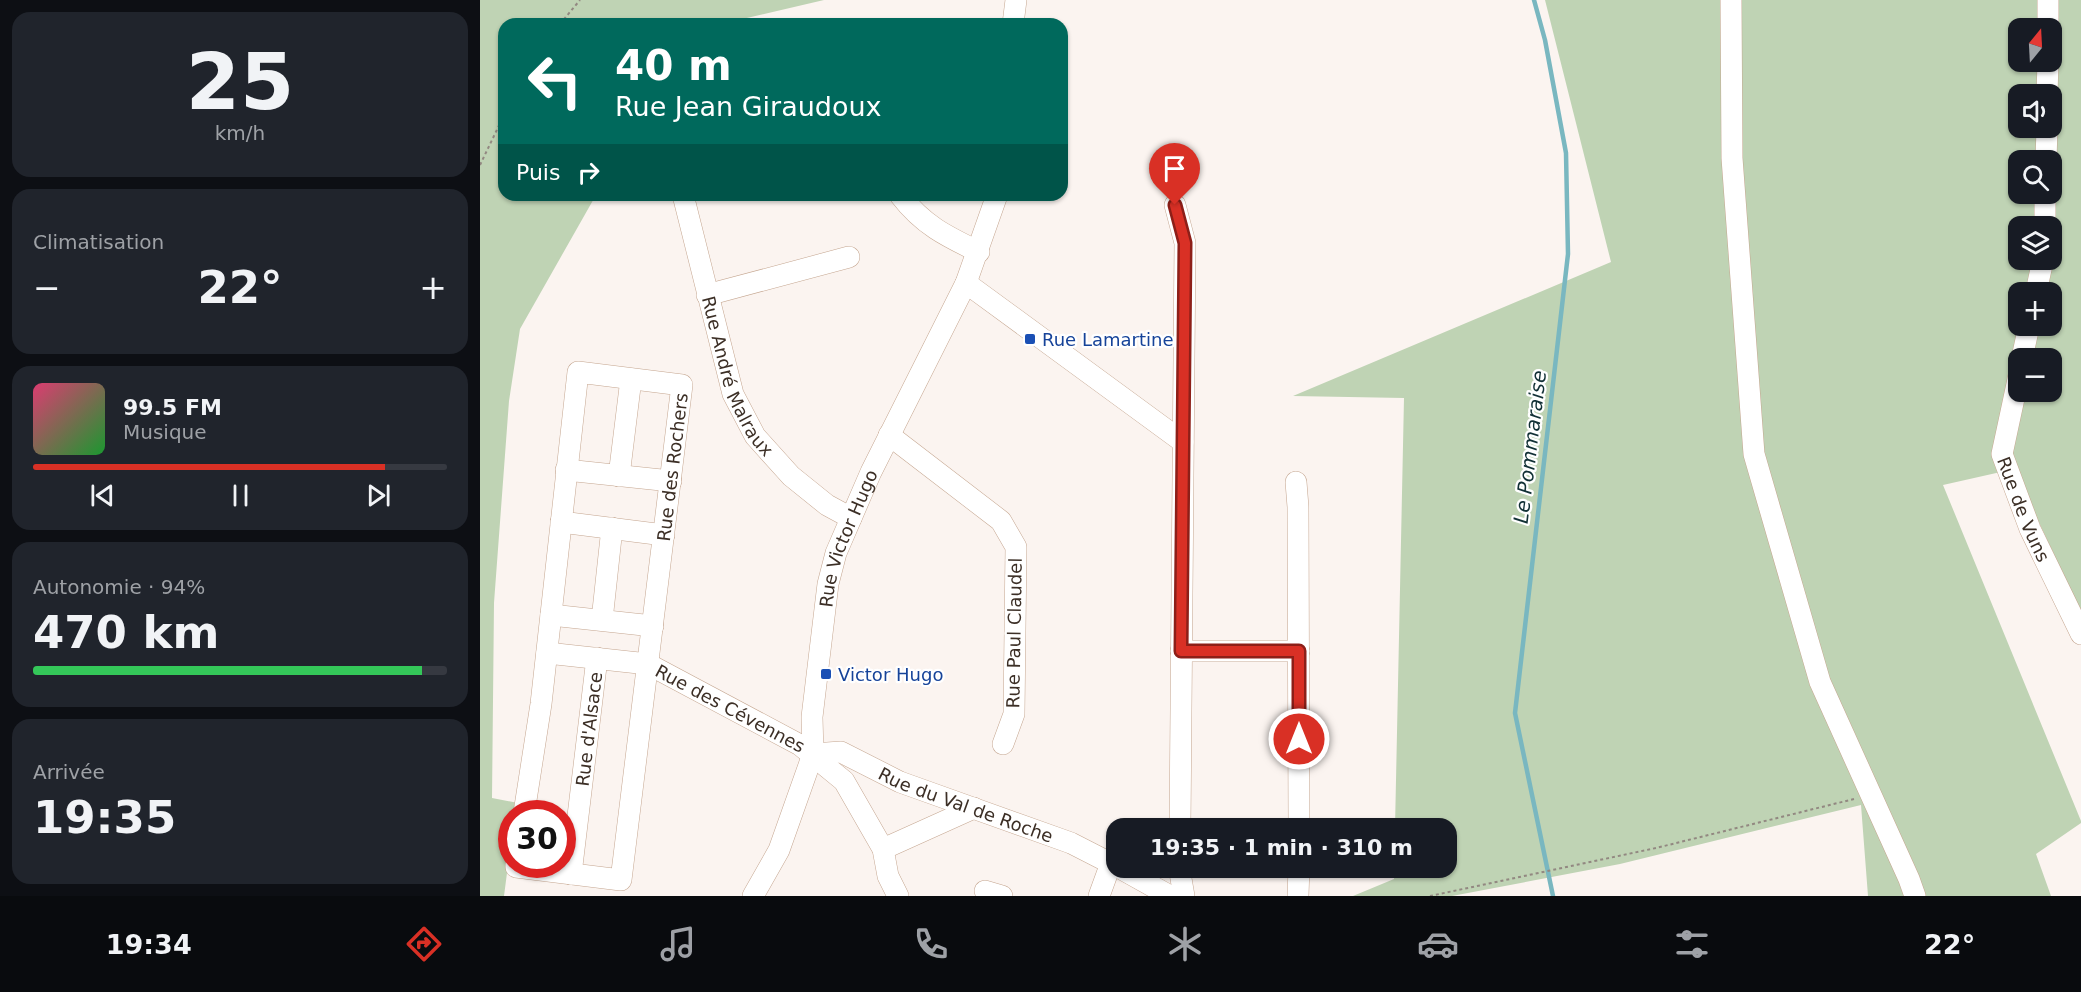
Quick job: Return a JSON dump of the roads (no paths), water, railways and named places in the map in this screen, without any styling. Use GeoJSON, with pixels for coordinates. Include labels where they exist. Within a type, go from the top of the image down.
{"type":"FeatureCollection","features":[{"type":"Feature","properties":{"kind":"street"},"geometry":{"type":"LineString","coordinates":[[1014,18],[1016,0]]}},
{"type":"Feature","properties":{"kind":"street"},"geometry":{"type":"LineString","coordinates":[[1731,0],[1732,158],[1754,454],[1820,682],[1870,796],[1910,879],[1915,896]]}},
{"type":"Feature","properties":{"kind":"street"},"geometry":{"type":"LineString","coordinates":[[2048,0],[2048,18]]}},
{"type":"Feature","properties":{"kind":"street","name":"Rue André Malraux"},"geometry":{"type":"LineString","coordinates":[[684,201],[733,394],[755,436],[791,476],[827,505],[851,518]]}},
{"type":"Feature","properties":{"kind":"street"},"geometry":{"type":"LineString","coordinates":[[905,201],[916,216],[943,234],[979,252]]}},
{"type":"Feature","properties":{"kind":"street","name":"Rue Victor Hugo"},"geometry":{"type":"LineString","coordinates":[[753,896],[779,850],[813,754],[812,717],[828,584],[836,553],[889,435],[966,283],[996,201]]}},
{"type":"Feature","properties":{"kind":"street"},"geometry":{"type":"LineString","coordinates":[[1175,205],[1185,243],[1180,818]]}},
{"type":"Feature","properties":{"kind":"street"},"geometry":{"type":"LineString","coordinates":[[707,295],[849,257]]}},
{"type":"Feature","properties":{"kind":"street"},"geometry":{"type":"LineString","coordinates":[[966,283],[1183,442]]}},
{"type":"Feature","properties":{"kind":"street","name":"Rue des Rochers"},"geometry":{"type":"LineString","coordinates":[[526,800],[547,653],[578,372],[682,385],[621,880],[576,875]]}},
{"type":"Feature","properties":{"kind":"street"},"geometry":{"type":"LineString","coordinates":[[620,476],[631,379]]}},
{"type":"Feature","properties":{"kind":"street","name":"Rue de Vuns"},"geometry":{"type":"LineString","coordinates":[[2013,402],[2002,454],[2030,529],[2081,634]]}},
{"type":"Feature","properties":{"kind":"street","name":"Rue Paul Claudel"},"geometry":{"type":"LineString","coordinates":[[889,435],[1001,521],[1016,547],[1014,714],[1003,744]]}},
{"type":"Feature","properties":{"kind":"street"},"geometry":{"type":"LineString","coordinates":[[566,470],[670,481]]}},
{"type":"Feature","properties":{"kind":"street"},"geometry":{"type":"LineString","coordinates":[[1296,482],[1299,818]]}},
{"type":"Feature","properties":{"kind":"street"},"geometry":{"type":"LineString","coordinates":[[561,522],[664,535]]}},
{"type":"Feature","properties":{"kind":"street"},"geometry":{"type":"LineString","coordinates":[[602,620],[612,528]]}},
{"type":"Feature","properties":{"kind":"street"},"geometry":{"type":"LineString","coordinates":[[550,615],[653,626]]}},
{"type":"Feature","properties":{"kind":"street"},"geometry":{"type":"LineString","coordinates":[[1181,651],[1299,651]]}},
{"type":"Feature","properties":{"kind":"street"},"geometry":{"type":"LineString","coordinates":[[547,653],[648,664]]}},
{"type":"Feature","properties":{"kind":"street","name":"Rue d'Alsace"},"geometry":{"type":"LineString","coordinates":[[576,832],[597,658]]}},
{"type":"Feature","properties":{"kind":"street","name":"Rue des Cévennes"},"geometry":{"type":"LineString","coordinates":[[648,664],[813,754],[844,781],[882,849],[888,876],[898,896]]}},
{"type":"Feature","properties":{"kind":"street","name":"Rue du Val de Roche"},"geometry":{"type":"LineString","coordinates":[[813,754],[841,752],[900,782],[1071,843],[1106,860]]}},
{"type":"Feature","properties":{"kind":"street"},"geometry":{"type":"LineString","coordinates":[[882,849],[974,808]]}},
{"type":"Feature","properties":{"kind":"street"},"geometry":{"type":"LineString","coordinates":[[877,896],[888,876]]}},
{"type":"Feature","properties":{"kind":"street"},"geometry":{"type":"LineString","coordinates":[[1099,896],[1108,878]]}},
{"type":"Feature","properties":{"kind":"street","name":"Rue du Val de Roche"},"geometry":{"type":"LineString","coordinates":[[1138,878],[1170,896]]}},
{"type":"Feature","properties":{"kind":"street"},"geometry":{"type":"LineString","coordinates":[[1181,878],[1184,896]]}},
{"type":"Feature","properties":{"kind":"street"},"geometry":{"type":"LineString","coordinates":[[1298,896],[1299,878]]}},
{"type":"Feature","properties":{"kind":"street"},"geometry":{"type":"LineString","coordinates":[[988,896],[985,891],[1002,896]]}},
{"type":"Feature","properties":{"kind":"waterway","name":"Le Pommaraise"},"geometry":{"type":"LineString","coordinates":[[1534,0],[1545,40],[1566,153],[1568,254],[1515,713],[1553,896]]}},
{"type":"Feature","properties":{"kind":"place","name":"Rue Lamartine"},"geometry":{"type":"Point","coordinates":[1030,339]}},
{"type":"Feature","properties":{"kind":"place","name":"Victor Hugo"},"geometry":{"type":"Point","coordinates":[826,674]}}]}
